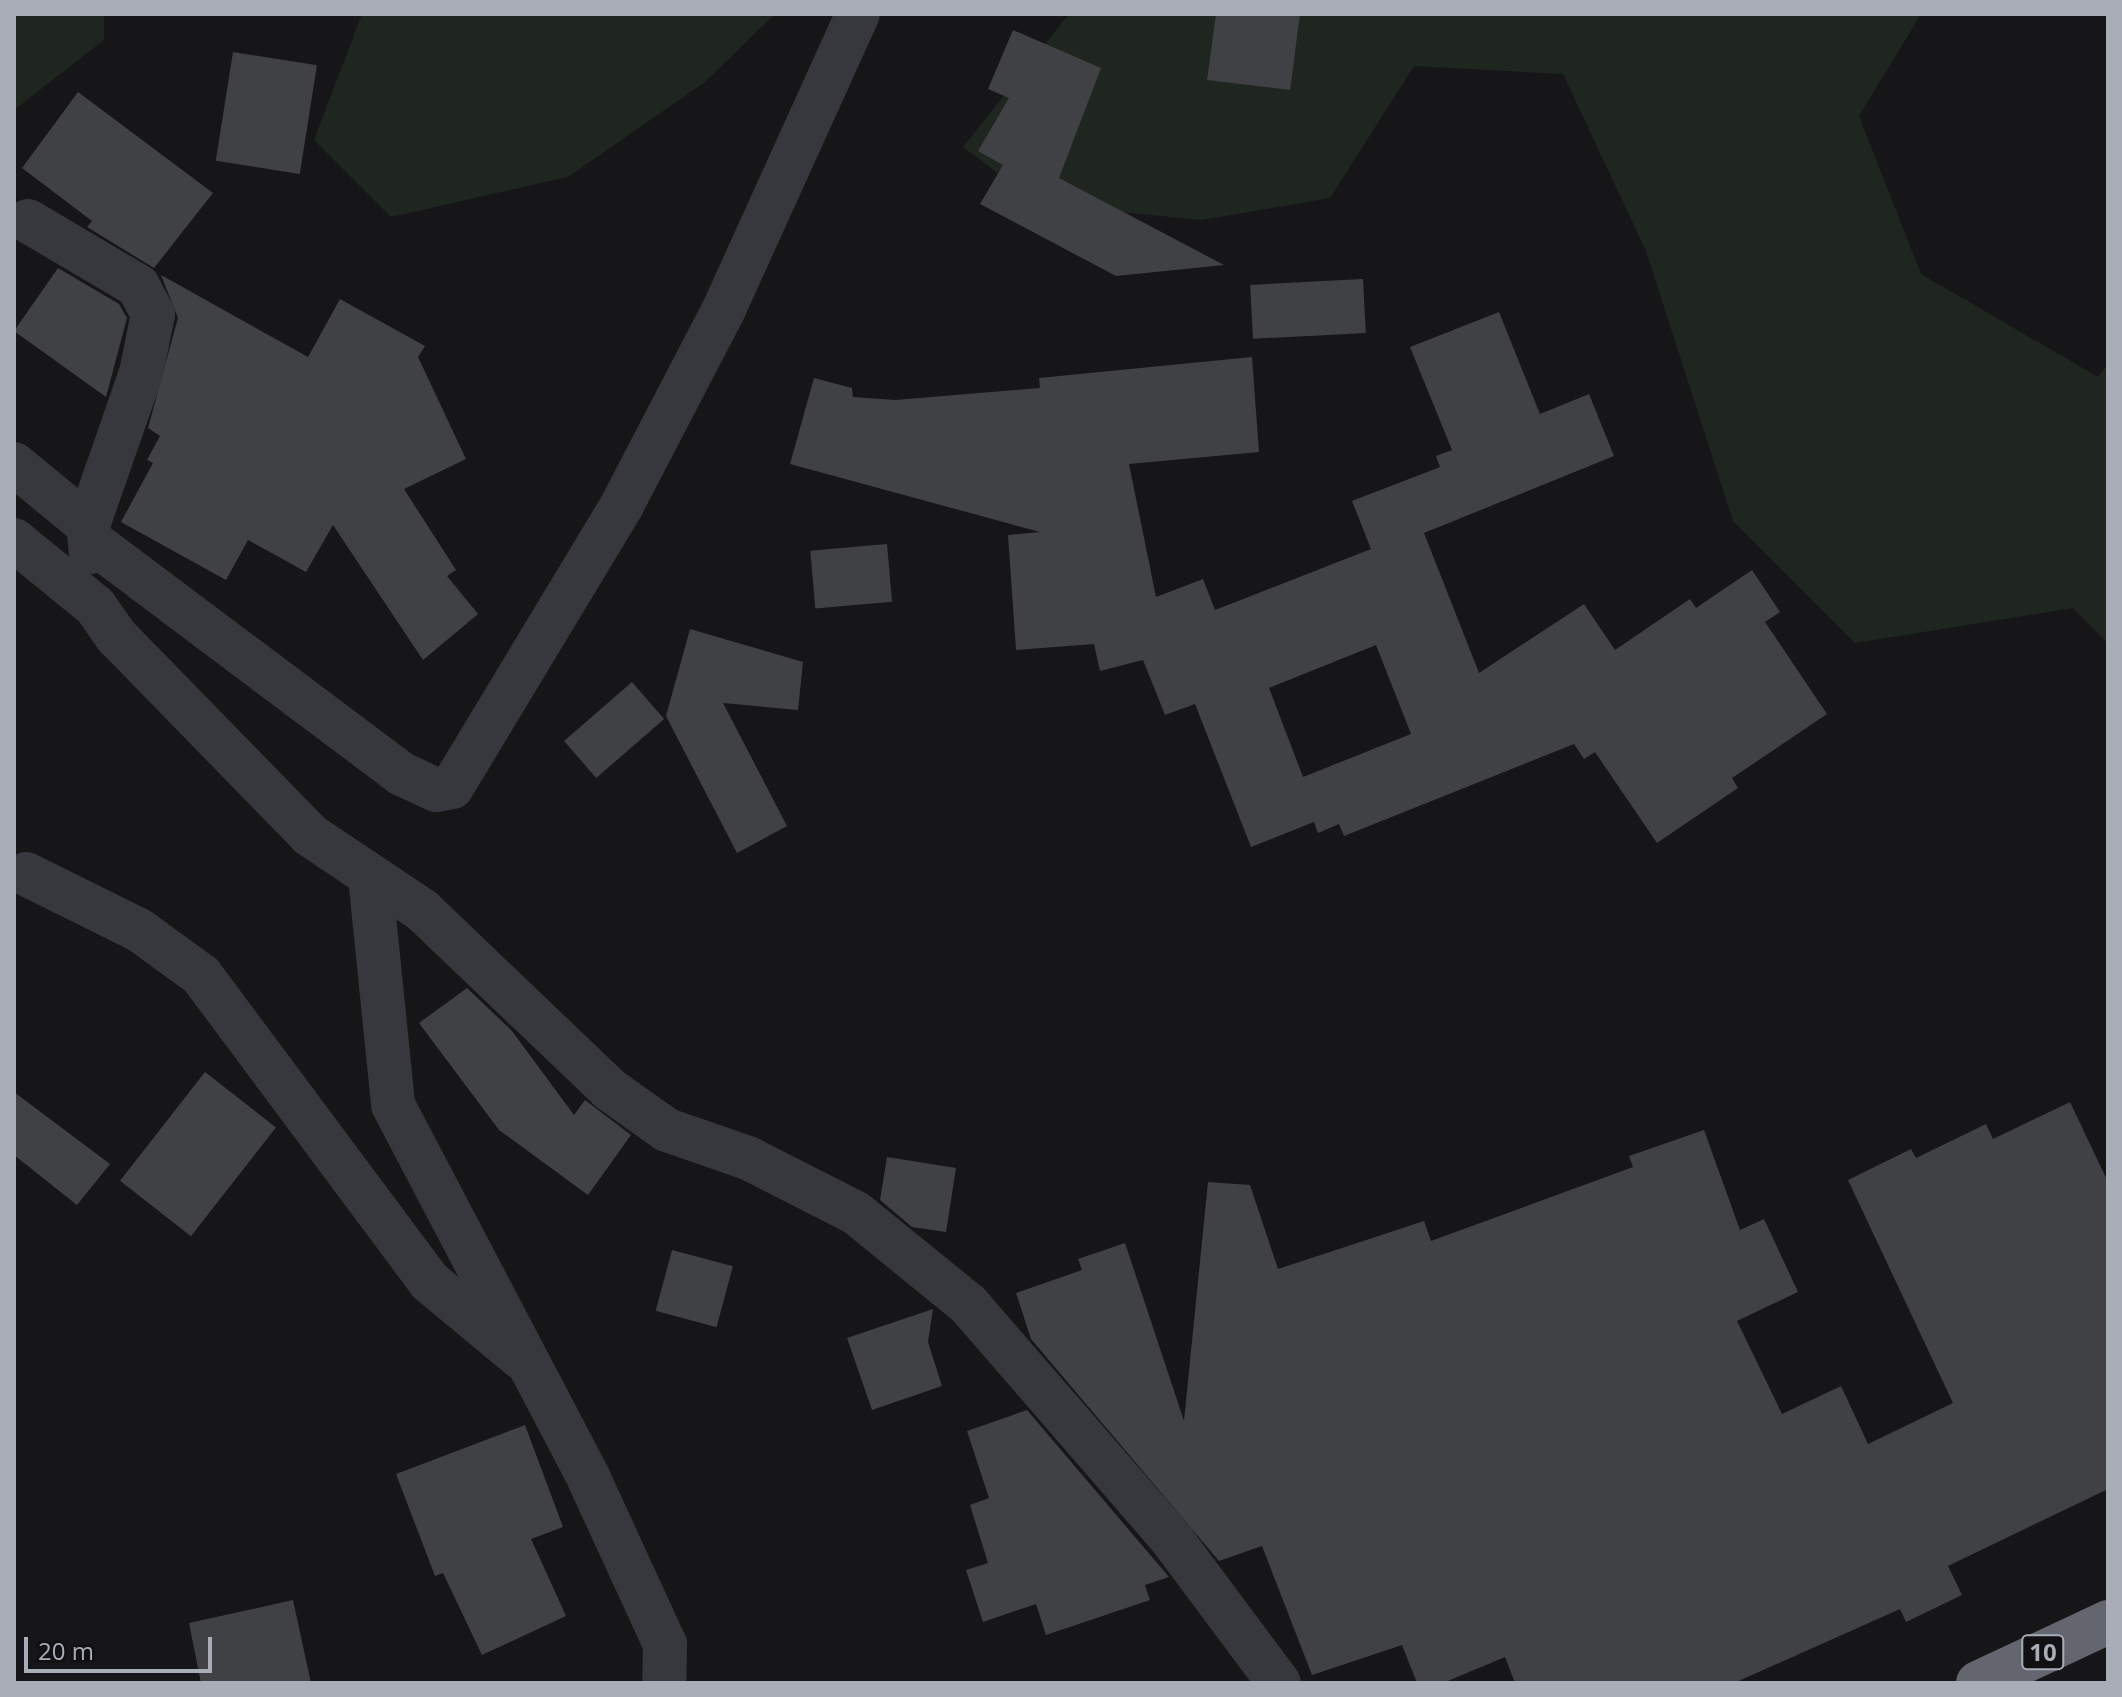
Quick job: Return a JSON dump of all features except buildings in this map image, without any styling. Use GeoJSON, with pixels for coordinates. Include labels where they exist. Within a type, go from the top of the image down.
{"type":"FeatureCollection","features":[{"type":"Feature","properties":{"kind":"highway","name":"10"},"geometry":{"type":"LineString","coordinates":[[1978,1683],[2108,1622]]}},
{"type":"Feature","properties":{"kind":"street"},"geometry":{"type":"LineString","coordinates":[[14,464],[89,532],[402,774],[437,790],[452,787],[622,505],[724,309],[858,14]]}},
{"type":"Feature","properties":{"kind":"street"},"geometry":{"type":"LineString","coordinates":[[28,221],[138,286],[153,314],[141,373],[89,532],[95,606]]}},
{"type":"Feature","properties":{"kind":"street"},"geometry":{"type":"LineString","coordinates":[[14,540],[95,606],[117,637],[310,835],[461,943],[526,1016],[609,1089],[667,1130],[748,1158],[856,1213],[968,1304],[1173,1541],[1279,1683]]}},
{"type":"Feature","properties":{"kind":"street"},"geometry":{"type":"LineString","coordinates":[[26,874],[139,930],[201,975],[430,1282],[537,1371]]}},
{"type":"Feature","properties":{"kind":"street"},"geometry":{"type":"LineString","coordinates":[[370,877],[393,1105],[537,1371],[665,1644],[664,1683]]}},
{"type":"Feature","properties":{"kind":"shaded area"},"geometry":{"type":"Polygon","coordinates":[[[14,14],[104,14],[104,40],[14,110],[14,14]]]}},
{"type":"Feature","properties":{"kind":"shaded area"},"geometry":{"type":"Polygon","coordinates":[[[362,14],[775,14],[705,82],[568,177],[391,217],[314,140],[362,14]]]}},
{"type":"Feature","properties":{"kind":"shaded area"},"geometry":{"type":"Polygon","coordinates":[[[1069,14],[1921,14],[1859,116],[1921,274],[2098,377],[2108,364],[2108,644],[2073,608],[1855,643],[1733,521],[1646,251],[1563,74],[1414,66],[1330,198],[1202,220],[1039,204],[963,147],[1069,14]]]}}]}
